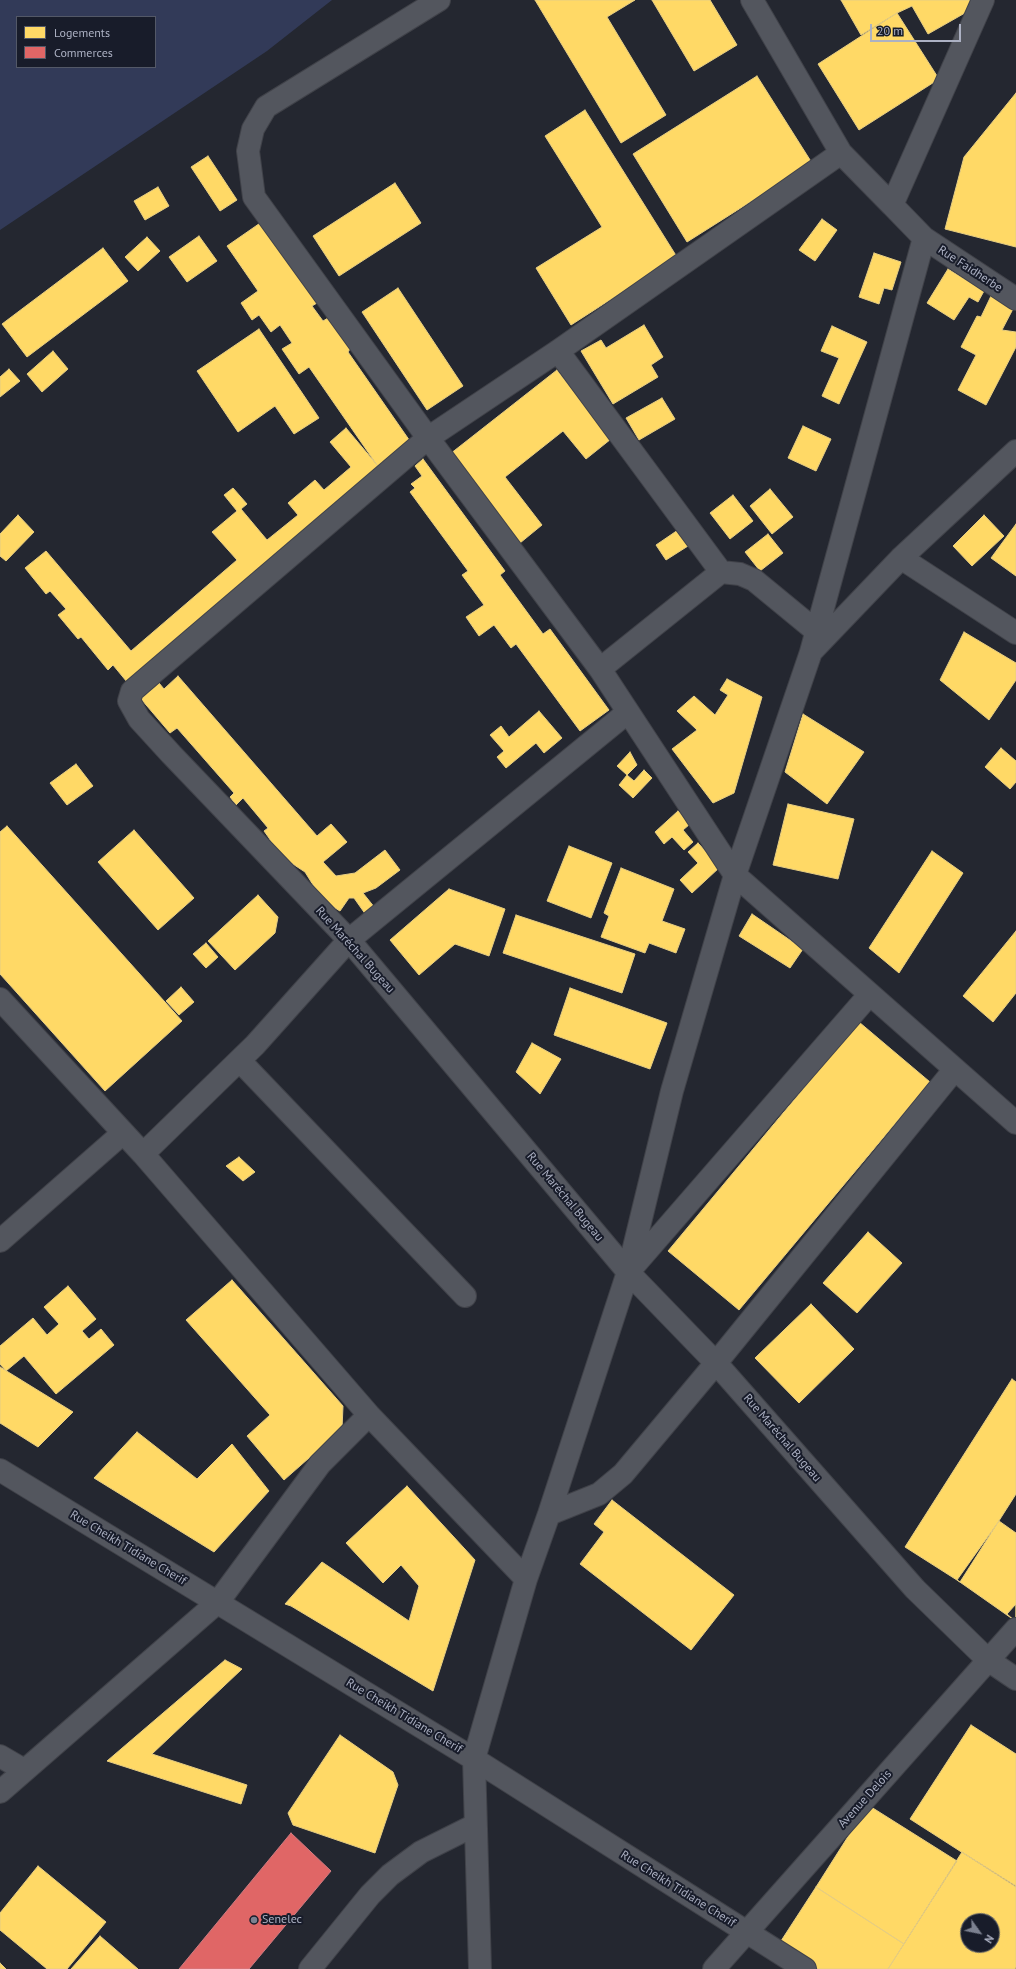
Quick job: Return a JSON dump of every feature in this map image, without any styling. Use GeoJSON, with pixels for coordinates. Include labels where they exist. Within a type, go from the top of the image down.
{"type":"FeatureCollection","features":[{"type":"Feature","properties":{"kind":"street"},"geometry":{"type":"LineString","coordinates":[[439,0],[266,107],[253,129],[248,151],[254,197],[428,438],[600,669],[735,875],[1016,1123]]}},
{"type":"Feature","properties":{"kind":"street","name":"Rue Faidherbe"},"geometry":{"type":"LineString","coordinates":[[752,0],[841,153],[924,238],[1016,298]]}},
{"type":"Feature","properties":{"kind":"street"},"geometry":{"type":"LineString","coordinates":[[892,205],[983,0]]}},
{"type":"Feature","properties":{"kind":"street"},"geometry":{"type":"LineString","coordinates":[[428,438],[558,351],[841,153]]}},
{"type":"Feature","properties":{"kind":"street"},"geometry":{"type":"LineString","coordinates":[[480,1969],[474,1759],[526,1579],[549,1514],[628,1272],[672,1091],[735,875],[811,652],[924,238]]}},
{"type":"Feature","properties":{"kind":"street"},"geometry":{"type":"LineString","coordinates":[[558,351],[721,572]]}},
{"type":"Feature","properties":{"kind":"street","name":"Rue Maréchal Bugeau"},"geometry":{"type":"LineString","coordinates":[[428,438],[132,691],[129,700],[139,719],[171,754],[349,940],[628,1272],[716,1363],[915,1588],[988,1660],[1016,1679]]}},
{"type":"Feature","properties":{"kind":"street"},"geometry":{"type":"LineString","coordinates":[[811,652],[902,558],[1016,451]]}},
{"type":"Feature","properties":{"kind":"street"},"geometry":{"type":"LineString","coordinates":[[902,558],[1016,633]]}},
{"type":"Feature","properties":{"kind":"street"},"geometry":{"type":"LineString","coordinates":[[600,669],[721,572],[740,574],[754,580],[816,631]]}},
{"type":"Feature","properties":{"kind":"street"},"geometry":{"type":"LineString","coordinates":[[143,1154],[240,1061],[349,940],[628,712]]}},
{"type":"Feature","properties":{"kind":"street"},"geometry":{"type":"LineString","coordinates":[[628,1272],[870,994]]}},
{"type":"Feature","properties":{"kind":"street"},"geometry":{"type":"LineString","coordinates":[[0,1000],[143,1154],[368,1415],[526,1579]]}},
{"type":"Feature","properties":{"kind":"street"},"geometry":{"type":"LineString","coordinates":[[240,1061],[465,1296]]}},
{"type":"Feature","properties":{"kind":"street"},"geometry":{"type":"LineString","coordinates":[[549,1514],[599,1494],[623,1474],[716,1363],[955,1069]]}},
{"type":"Feature","properties":{"kind":"street"},"geometry":{"type":"LineString","coordinates":[[0,1241],[123,1133]]}},
{"type":"Feature","properties":{"kind":"street"},"geometry":{"type":"LineString","coordinates":[[0,1792],[218,1602],[320,1464],[368,1415]]}},
{"type":"Feature","properties":{"kind":"street","name":"Rue Cheikh Tidiane Cherif"},"geometry":{"type":"LineString","coordinates":[[0,1470],[474,1759],[804,1969]]}},
{"type":"Feature","properties":{"kind":"street","name":"Avenue Delois"},"geometry":{"type":"LineString","coordinates":[[714,1969],[1016,1629]]}},
{"type":"Feature","properties":{"kind":"street"},"geometry":{"type":"LineString","coordinates":[[0,1756],[24,1770]]}},
{"type":"Feature","properties":{"kind":"street"},"geometry":{"type":"LineString","coordinates":[[310,1969],[370,1895],[390,1875],[421,1852],[475,1825]]}},
{"type":"Feature","properties":{"kind":"water"},"geometry":{"type":"Polygon","coordinates":[[[0,0],[332,0],[267,51],[0,230],[0,0]]]}},
{"type":"Feature","properties":{"kind":"building: Logements"},"geometry":{"type":"Polygon","coordinates":[[[535,0],[635,0],[607,17],[666,115],[621,143],[535,0]]]}},
{"type":"Feature","properties":{"kind":"building: Logements"},"geometry":{"type":"Polygon","coordinates":[[[652,0],[710,0],[737,45],[694,71],[652,0]]]}},
{"type":"Feature","properties":{"kind":"building: Logements"},"geometry":{"type":"Polygon","coordinates":[[[841,0],[986,1],[928,34],[912,6],[897,13],[861,35],[841,0]]]}},
{"type":"Feature","properties":{"kind":"building: Logements"},"geometry":{"type":"Polygon","coordinates":[[[897,13],[939,79],[859,130],[818,64],[897,13]]]}},
{"type":"Feature","properties":{"kind":"building: Logements"},"geometry":{"type":"Polygon","coordinates":[[[757,76],[812,163],[687,242],[633,154],[757,76]]]}},
{"type":"Feature","properties":{"kind":"building: Logements"},"geometry":{"type":"Polygon","coordinates":[[[1016,93],[1016,247],[945,229],[964,157],[1016,93]]]}},
{"type":"Feature","properties":{"kind":"building: Logements"},"geometry":{"type":"Polygon","coordinates":[[[585,110],[677,257],[571,325],[536,268],[602,227],[545,136],[585,110]]]}},
{"type":"Feature","properties":{"kind":"building: Logements"},"geometry":{"type":"Polygon","coordinates":[[[208,156],[237,200],[220,211],[191,167],[208,156]]]}},
{"type":"Feature","properties":{"kind":"building: Logements"},"geometry":{"type":"Polygon","coordinates":[[[395,183],[421,223],[339,276],[313,236],[395,183]]]}},
{"type":"Feature","properties":{"kind":"building: Logements"},"geometry":{"type":"Polygon","coordinates":[[[158,187],[169,206],[145,220],[134,201],[158,187]]]}},
{"type":"Feature","properties":{"kind":"building: Logements"},"geometry":{"type":"Polygon","coordinates":[[[266,219],[322,300],[312,306],[323,321],[328,318],[350,349],[348,352],[412,444],[379,468],[309,367],[299,374],[282,349],[292,343],[280,325],[271,332],[259,315],[252,320],[241,303],[258,291],[227,246],[266,219]]]}},
{"type":"Feature","properties":{"kind":"building: Logements"},"geometry":{"type":"Polygon","coordinates":[[[822,219],[837,230],[815,261],[799,250],[822,219]]]}},
{"type":"Feature","properties":{"kind":"building: Logements"},"geometry":{"type":"Polygon","coordinates":[[[199,236],[217,261],[187,282],[169,257],[199,236]]]}},
{"type":"Feature","properties":{"kind":"building: Logements"},"geometry":{"type":"Polygon","coordinates":[[[147,237],[160,251],[138,271],[125,257],[147,237]]]}},
{"type":"Feature","properties":{"kind":"building: Logements"},"geometry":{"type":"Polygon","coordinates":[[[103,248],[128,281],[27,357],[2,324],[103,248]]]}},
{"type":"Feature","properties":{"kind":"building: Logements"},"geometry":{"type":"Polygon","coordinates":[[[874,253],[901,262],[892,290],[884,288],[879,304],[859,297],[874,253]]]}},
{"type":"Feature","properties":{"kind":"building: Logements"},"geometry":{"type":"Polygon","coordinates":[[[948,269],[984,291],[978,302],[969,297],[954,320],[927,303],[948,269]]]}},
{"type":"Feature","properties":{"kind":"building: Logements"},"geometry":{"type":"Polygon","coordinates":[[[398,288],[463,386],[427,410],[362,312],[398,288]]]}},
{"type":"Feature","properties":{"kind":"building: Logements"},"geometry":{"type":"Polygon","coordinates":[[[991,296],[1014,307],[1002,330],[1016,332],[1016,347],[986,405],[958,390],[976,355],[961,347],[977,316],[981,317],[991,296]]]}},
{"type":"Feature","properties":{"kind":"building: Logements"},"geometry":{"type":"Polygon","coordinates":[[[644,325],[663,357],[651,365],[658,377],[613,404],[581,351],[601,340],[606,348],[644,325]]]}},
{"type":"Feature","properties":{"kind":"building: Logements"},"geometry":{"type":"Polygon","coordinates":[[[832,326],[867,342],[839,404],[822,396],[839,358],[821,351],[832,326]]]}},
{"type":"Feature","properties":{"kind":"building: Logements"},"geometry":{"type":"Polygon","coordinates":[[[259,329],[319,418],[294,434],[275,406],[238,432],[197,371],[259,329]]]}},
{"type":"Feature","properties":{"kind":"building: Logements"},"geometry":{"type":"Polygon","coordinates":[[[53,351],[68,369],[42,392],[27,374],[53,351]]]}},
{"type":"Feature","properties":{"kind":"building: Logements"},"geometry":{"type":"Polygon","coordinates":[[[9,369],[20,381],[0,397],[0,377],[9,369]]]}},
{"type":"Feature","properties":{"kind":"building: Logements"},"geometry":{"type":"Polygon","coordinates":[[[557,370],[611,439],[586,459],[563,431],[505,477],[542,525],[520,543],[450,454],[557,370]]]}},
{"type":"Feature","properties":{"kind":"building: Logements"},"geometry":{"type":"Polygon","coordinates":[[[662,398],[675,419],[639,440],[626,418],[662,398]]]}},
{"type":"Feature","properties":{"kind":"building: Logements"},"geometry":{"type":"Polygon","coordinates":[[[803,426],[831,439],[816,471],[788,458],[803,426]]]}},
{"type":"Feature","properties":{"kind":"building: Logements"},"geometry":{"type":"Polygon","coordinates":[[[346,428],[388,478],[127,682],[113,665],[108,670],[81,637],[78,639],[58,615],[66,609],[50,591],[46,594],[25,568],[46,551],[131,651],[237,560],[212,532],[237,511],[224,495],[233,488],[247,504],[241,509],[267,540],[298,515],[288,503],[315,480],[324,490],[351,467],[330,442],[346,428]]]}},
{"type":"Feature","properties":{"kind":"building: Logements"},"geometry":{"type":"Polygon","coordinates":[[[423,459],[505,571],[500,575],[543,634],[550,629],[609,710],[580,731],[516,644],[511,648],[494,625],[479,636],[466,617],[484,605],[462,575],[468,571],[410,492],[415,488],[411,484],[422,476],[415,466],[423,459]]]}},
{"type":"Feature","properties":{"kind":"building: Logements"},"geometry":{"type":"Polygon","coordinates":[[[770,489],[793,517],[772,534],[750,506],[770,489]]]}},
{"type":"Feature","properties":{"kind":"building: Logements"},"geometry":{"type":"Polygon","coordinates":[[[733,495],[753,521],[730,539],[710,513],[733,495]]]}},
{"type":"Feature","properties":{"kind":"building: Logements"},"geometry":{"type":"Polygon","coordinates":[[[18,515],[34,532],[6,561],[0,556],[0,534],[18,515]]]}},
{"type":"Feature","properties":{"kind":"building: Logements"},"geometry":{"type":"Polygon","coordinates":[[[984,515],[1004,536],[972,566],[953,546],[984,515]]]}},
{"type":"Feature","properties":{"kind":"building: Logements"},"geometry":{"type":"Polygon","coordinates":[[[1016,524],[1016,576],[991,558],[1016,524]]]}},
{"type":"Feature","properties":{"kind":"building: Logements"},"geometry":{"type":"Polygon","coordinates":[[[678,530],[688,546],[666,560],[656,545],[678,530]]]}},
{"type":"Feature","properties":{"kind":"building: Logements"},"geometry":{"type":"Polygon","coordinates":[[[768,534],[783,553],[760,571],[745,552],[768,534]]]}},
{"type":"Feature","properties":{"kind":"building: Logements"},"geometry":{"type":"Polygon","coordinates":[[[964,632],[1016,663],[1016,680],[989,720],[940,680],[964,632]]]}},
{"type":"Feature","properties":{"kind":"building: Logements"},"geometry":{"type":"Polygon","coordinates":[[[178,676],[317,836],[331,824],[347,842],[323,862],[336,876],[355,873],[385,850],[400,870],[376,888],[363,893],[375,908],[366,915],[354,898],[349,898],[340,911],[323,901],[305,872],[276,853],[264,831],[268,828],[243,798],[236,805],[230,797],[234,793],[177,728],[170,733],[141,699],[159,683],[164,689],[178,676]]]}},
{"type":"Feature","properties":{"kind":"building: Logements"},"geometry":{"type":"Polygon","coordinates":[[[727,679],[762,697],[734,793],[713,803],[672,749],[697,730],[677,711],[694,696],[715,715],[728,695],[720,690],[727,679]]]}},
{"type":"Feature","properties":{"kind":"building: Logements"},"geometry":{"type":"Polygon","coordinates":[[[539,711],[562,738],[544,753],[536,743],[506,768],[497,757],[504,751],[490,735],[501,726],[509,737],[539,711]]]}},
{"type":"Feature","properties":{"kind":"building: Logements"},"geometry":{"type":"Polygon","coordinates":[[[803,714],[864,752],[827,804],[785,772],[803,714]]]}},
{"type":"Feature","properties":{"kind":"building: Logements"},"geometry":{"type":"Polygon","coordinates":[[[1001,748],[1016,761],[1016,782],[1010,789],[985,767],[1001,748]]]}},
{"type":"Feature","properties":{"kind":"building: Logements"},"geometry":{"type":"Polygon","coordinates":[[[630,752],[637,765],[627,775],[617,766],[630,752]]]}},
{"type":"Feature","properties":{"kind":"building: Logements"},"geometry":{"type":"Polygon","coordinates":[[[76,764],[93,786],[67,805],[50,783],[76,764]]]}},
{"type":"Feature","properties":{"kind":"building: Logements"},"geometry":{"type":"Polygon","coordinates":[[[644,770],[652,778],[633,798],[619,785],[627,775],[634,781],[644,770]]]}},
{"type":"Feature","properties":{"kind":"building: Logements"},"geometry":{"type":"Polygon","coordinates":[[[788,804],[854,819],[838,879],[773,865],[788,804]]]}},
{"type":"Feature","properties":{"kind":"building: Logements"},"geometry":{"type":"Polygon","coordinates":[[[678,811],[690,824],[683,830],[693,842],[684,850],[672,837],[664,844],[655,832],[678,811]]]}},
{"type":"Feature","properties":{"kind":"building: Logements"},"geometry":{"type":"Polygon","coordinates":[[[7,826],[182,1021],[105,1091],[0,974],[0,832],[7,826]]]}},
{"type":"Feature","properties":{"kind":"building: Logements"},"geometry":{"type":"Polygon","coordinates":[[[134,830],[194,898],[158,930],[98,862],[134,830]]]}},
{"type":"Feature","properties":{"kind":"building: Logements"},"geometry":{"type":"Polygon","coordinates":[[[698,843],[720,867],[692,893],[680,880],[698,863],[688,852],[698,843]]]}},
{"type":"Feature","properties":{"kind":"building: Logements"},"geometry":{"type":"Polygon","coordinates":[[[569,846],[612,863],[591,918],[547,901],[569,846]]]}},
{"type":"Feature","properties":{"kind":"building: Logements"},"geometry":{"type":"Polygon","coordinates":[[[932,851],[963,873],[899,973],[869,948],[932,851]]]}},
{"type":"Feature","properties":{"kind":"building: Logements"},"geometry":{"type":"Polygon","coordinates":[[[621,868],[674,889],[662,921],[685,929],[676,953],[649,943],[645,953],[601,937],[609,916],[604,913],[621,868]]]}},
{"type":"Feature","properties":{"kind":"building: Logements"},"geometry":{"type":"Polygon","coordinates":[[[449,889],[505,909],[489,956],[455,944],[419,975],[390,940],[449,889]]]}},
{"type":"Feature","properties":{"kind":"building: Logements"},"geometry":{"type":"Polygon","coordinates":[[[258,895],[278,917],[275,933],[235,970],[208,941],[258,895]]]}},
{"type":"Feature","properties":{"kind":"building: Logements"},"geometry":{"type":"Polygon","coordinates":[[[752,914],[803,949],[790,968],[739,936],[752,914]]]}},
{"type":"Feature","properties":{"kind":"building: Logements"},"geometry":{"type":"Polygon","coordinates":[[[516,915],[635,954],[622,993],[503,953],[516,915]]]}},
{"type":"Feature","properties":{"kind":"building: Logements"},"geometry":{"type":"Polygon","coordinates":[[[1016,931],[1016,993],[993,1022],[963,996],[1016,931]]]}},
{"type":"Feature","properties":{"kind":"building: Logements"},"geometry":{"type":"Polygon","coordinates":[[[206,943],[218,957],[206,968],[193,954],[206,943]]]}},
{"type":"Feature","properties":{"kind":"building: Logements"},"geometry":{"type":"Polygon","coordinates":[[[181,987],[194,1002],[179,1015],[166,1001],[181,987]]]}},
{"type":"Feature","properties":{"kind":"building: Logements"},"geometry":{"type":"Polygon","coordinates":[[[570,988],[667,1023],[650,1069],[554,1035],[570,988]]]}},
{"type":"Feature","properties":{"kind":"building: Logements"},"geometry":{"type":"Polygon","coordinates":[[[859,1022],[930,1082],[739,1310],[668,1251],[859,1022]]]}},
{"type":"Feature","properties":{"kind":"building: Logements"},"geometry":{"type":"Polygon","coordinates":[[[532,1043],[561,1059],[540,1094],[516,1072],[532,1043]]]}},
{"type":"Feature","properties":{"kind":"building: Logements"},"geometry":{"type":"Polygon","coordinates":[[[239,1157],[255,1172],[243,1181],[226,1166],[239,1157]]]}},
{"type":"Feature","properties":{"kind":"building: Logements"},"geometry":{"type":"Polygon","coordinates":[[[868,1232],[902,1263],[857,1313],[823,1283],[868,1232]]]}},
{"type":"Feature","properties":{"kind":"building: Logements"},"geometry":{"type":"Polygon","coordinates":[[[232,1280],[343,1406],[342,1429],[284,1480],[247,1436],[270,1415],[186,1320],[232,1280]]]}},
{"type":"Feature","properties":{"kind":"building: Logements"},"geometry":{"type":"Polygon","coordinates":[[[68,1286],[96,1319],[82,1331],[89,1339],[101,1329],[114,1345],[56,1394],[24,1356],[6,1371],[0,1364],[0,1346],[33,1318],[47,1335],[59,1324],[44,1307],[68,1286]]]}},
{"type":"Feature","properties":{"kind":"building: Logements"},"geometry":{"type":"Polygon","coordinates":[[[811,1304],[854,1349],[799,1403],[755,1358],[811,1304]]]}},
{"type":"Feature","properties":{"kind":"building: Logements"},"geometry":{"type":"Polygon","coordinates":[[[0,1367],[73,1412],[38,1447],[0,1423],[0,1367]]]}},
{"type":"Feature","properties":{"kind":"building: Logements"},"geometry":{"type":"Polygon","coordinates":[[[1012,1379],[1016,1382],[1016,1494],[960,1582],[905,1547],[1012,1379]]]}},
{"type":"Feature","properties":{"kind":"building: Logements"},"geometry":{"type":"Polygon","coordinates":[[[137,1432],[197,1479],[232,1444],[269,1491],[214,1552],[94,1478],[137,1432]]]}},
{"type":"Feature","properties":{"kind":"building: Logements"},"geometry":{"type":"Polygon","coordinates":[[[407,1486],[475,1560],[433,1691],[291,1606],[285,1604],[322,1562],[409,1621],[419,1586],[401,1565],[383,1583],[346,1543],[407,1486]]]}},
{"type":"Feature","properties":{"kind":"building: Logements"},"geometry":{"type":"Polygon","coordinates":[[[612,1500],[734,1595],[691,1650],[580,1564],[604,1532],[594,1524],[612,1500]]]}},
{"type":"Feature","properties":{"kind":"building: Logements"},"geometry":{"type":"Polygon","coordinates":[[[999,1521],[1016,1533],[1016,1617],[1014,1620],[957,1580],[999,1521]]]}},
{"type":"Feature","properties":{"kind":"building: Logements"},"geometry":{"type":"Polygon","coordinates":[[[1016,1604],[1016,1622],[1007,1614],[1016,1604]]]}},
{"type":"Feature","properties":{"kind":"building: Logements"},"geometry":{"type":"Polygon","coordinates":[[[225,1660],[242,1669],[152,1754],[247,1785],[241,1804],[107,1761],[225,1660]]]}},
{"type":"Feature","properties":{"kind":"building: Logements"},"geometry":{"type":"Polygon","coordinates":[[[971,1725],[1016,1754],[1016,1887],[910,1819],[971,1725]]]}},
{"type":"Feature","properties":{"kind":"building: Logements"},"geometry":{"type":"Polygon","coordinates":[[[340,1735],[393,1772],[398,1785],[375,1853],[293,1825],[288,1813],[340,1735]]]}},
{"type":"Feature","properties":{"kind":"building: Logements"},"geometry":{"type":"Polygon","coordinates":[[[868,1805],[957,1861],[904,1944],[816,1887],[868,1805]]]}},
{"type":"Feature","properties":{"kind":"building: Logements"},"geometry":{"type":"Polygon","coordinates":[[[962,1852],[1016,1886],[1015,1969],[888,1969],[962,1852]]]}},
{"type":"Feature","properties":{"kind":"building: Logements"},"geometry":{"type":"Polygon","coordinates":[[[38,1866],[106,1922],[67,1969],[47,1969],[0,1930],[0,1913],[38,1866]]]}},
{"type":"Feature","properties":{"kind":"building: Logements"},"geometry":{"type":"Polygon","coordinates":[[[816,1887],[904,1944],[888,1969],[818,1969],[779,1944],[816,1887]]]}},
{"type":"Feature","properties":{"kind":"building: Logements"},"geometry":{"type":"Polygon","coordinates":[[[100,1936],[138,1969],[71,1969],[100,1936]]]}},
{"type":"Feature","properties":{"kind":"building: Logements"},"geometry":{"type":"Polygon","coordinates":[[[0,1963],[6,1969],[0,1969],[0,1963]]]}},
{"type":"Feature","properties":{"kind":"building: Commerces","name":"Senelec"},"geometry":{"type":"Polygon","coordinates":[[[291,1833],[331,1871],[249,1969],[179,1969],[291,1833]]]}},
{"type":"Feature","properties":{"kind":"place","name":"Senelec"},"geometry":{"type":"Point","coordinates":[254,1920]}}]}
